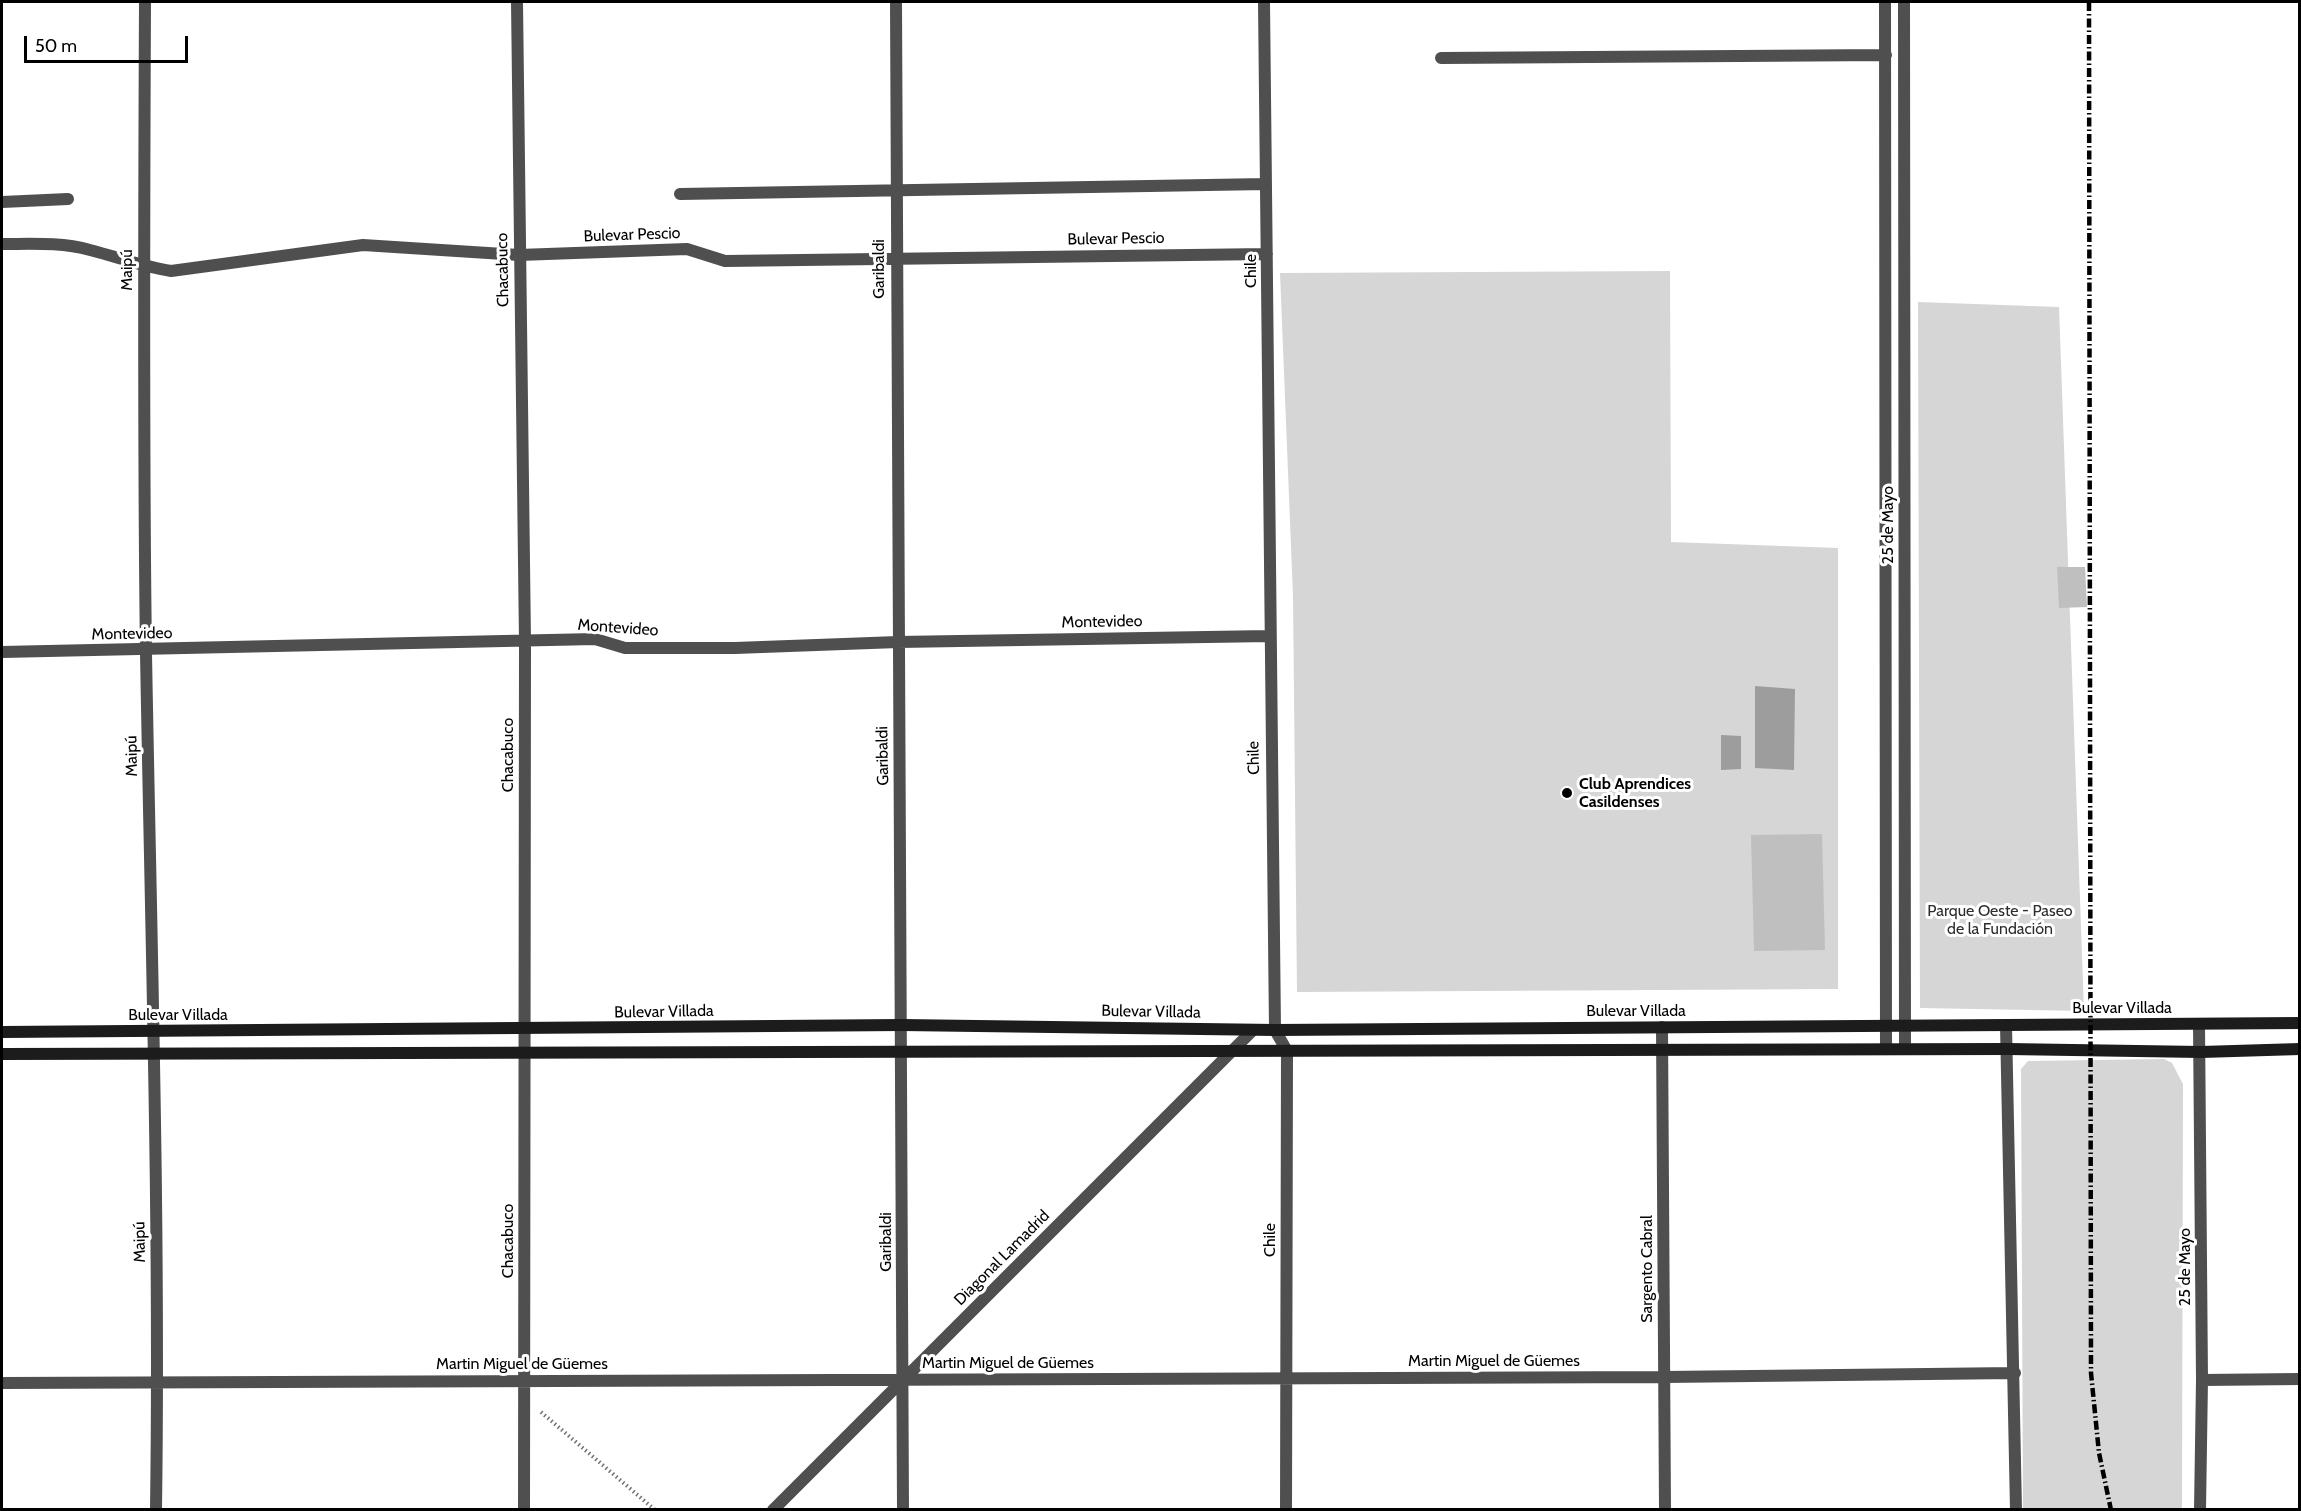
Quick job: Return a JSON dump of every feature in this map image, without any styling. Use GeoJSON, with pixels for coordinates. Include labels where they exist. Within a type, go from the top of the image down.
{"type":"FeatureCollection","features":[{"type":"Feature","properties":{"kind":"main road","name":"Bulevar Villada"},"geometry":{"type":"LineString","coordinates":[[2,1032],[524,1030],[902,1025],[1275,1030],[2300,1023]]}},
{"type":"Feature","properties":{"kind":"main road"},"geometry":{"type":"LineString","coordinates":[[2,1054],[1886,1049],[2201,1052],[2300,1049]]}},
{"type":"Feature","properties":{"kind":"street","name":"Maipú"},"geometry":{"type":"LineString","coordinates":[[145,2],[143,267],[146,650],[158,1382],[156,1509]]}},
{"type":"Feature","properties":{"kind":"street","name":"Chacabuco"},"geometry":{"type":"LineString","coordinates":[[517,2],[525,642],[524,1509]]}},
{"type":"Feature","properties":{"kind":"street","name":"Garibaldi"},"geometry":{"type":"LineString","coordinates":[[896,2],[895,258],[902,1025],[903,1509]]}},
{"type":"Feature","properties":{"kind":"street","name":"Chile"},"geometry":{"type":"LineString","coordinates":[[1264,2],[1275,1030],[1287,1051],[1286,1509]]}},
{"type":"Feature","properties":{"kind":"street","name":"25 de Mayo"},"geometry":{"type":"LineString","coordinates":[[1885,2],[1886,1049]]}},
{"type":"Feature","properties":{"kind":"street","name":"25 de Mayo"},"geometry":{"type":"LineString","coordinates":[[1904,2],[1905,1049]]}},
{"type":"Feature","properties":{"kind":"street"},"geometry":{"type":"LineString","coordinates":[[1441,58],[1886,55]]}},
{"type":"Feature","properties":{"kind":"street"},"geometry":{"type":"LineString","coordinates":[[680,194],[1266,184]]}},
{"type":"Feature","properties":{"kind":"street"},"geometry":{"type":"LineString","coordinates":[[2,202],[68,199]]}},
{"type":"Feature","properties":{"kind":"street","name":"Bulevar Pescio"},"geometry":{"type":"LineString","coordinates":[[2,244],[64,245],[90,250],[143,267],[171,271],[363,244],[519,255],[687,249],[725,261],[1267,254]]}},
{"type":"Feature","properties":{"kind":"street","name":"Montevideo"},"geometry":{"type":"LineString","coordinates":[[2,652],[595,639],[625,648],[735,648],[898,642],[1269,636]]}},
{"type":"Feature","properties":{"kind":"street","name":"25 de Mayo"},"geometry":{"type":"LineString","coordinates":[[2199,1024],[2202,1380],[2200,1509]]}},
{"type":"Feature","properties":{"kind":"street"},"geometry":{"type":"LineString","coordinates":[[2006,1025],[2015,1373],[2016,1509]]}},
{"type":"Feature","properties":{"kind":"street","name":"Sargento Cabral"},"geometry":{"type":"LineString","coordinates":[[1662,1027],[1665,1509]]}},
{"type":"Feature","properties":{"kind":"street","name":"Diagonal Lamadrid"},"geometry":{"type":"LineString","coordinates":[[773,1509],[1253,1030]]}},
{"type":"Feature","properties":{"kind":"street","name":"Martin Miguel de Güemes"},"geometry":{"type":"LineString","coordinates":[[2,1383],[1665,1377],[2015,1373]]}},
{"type":"Feature","properties":{"kind":"street"},"geometry":{"type":"LineString","coordinates":[[2202,1380],[2300,1379]]}},
{"type":"Feature","properties":{"kind":"path"},"geometry":{"type":"LineString","coordinates":[[524,1398],[655,1509]]}},
{"type":"Feature","properties":{"kind":"green space","name":"Club Aprendices Casildenses"},"geometry":{"type":"Polygon","coordinates":[[[1670,271],[1671,542],[1838,548],[1838,989],[1297,992],[1293,596],[1280,273],[1670,271]]]}},
{"type":"Feature","properties":{"kind":"green space","name":"Parque Oeste - Paseo de la Fundación"},"geometry":{"type":"Polygon","coordinates":[[[1918,302],[2059,307],[2084,1011],[1920,1008],[1918,302]]]}},
{"type":"Feature","properties":{"kind":"green space"},"geometry":{"type":"Polygon","coordinates":[[[2164,1059],[2172,1063],[2183,1084],[2182,1509],[2023,1509],[2021,1069],[2028,1061],[2164,1059]]]}},
{"type":"Feature","properties":{"kind":"shaded area"},"geometry":{"type":"Polygon","coordinates":[[[1755,686],[1795,689],[1794,770],[1755,768],[1755,686]]]}},
{"type":"Feature","properties":{"kind":"shaded area"},"geometry":{"type":"Polygon","coordinates":[[[1721,735],[1741,736],[1741,769],[1721,770],[1721,735]]]}},
{"type":"Feature","properties":{"kind":"building"},"geometry":{"type":"Polygon","coordinates":[[[2057,567],[2085,567],[2087,607],[2059,608],[2057,567]]]}},
{"type":"Feature","properties":{"kind":"building"},"geometry":{"type":"Polygon","coordinates":[[[1822,834],[1825,950],[1754,951],[1751,835],[1822,834]]]}},
{"type":"Feature","properties":{"kind":"railway"},"geometry":{"type":"LineString","coordinates":[[2089,2],[2091,1373],[2099,1453],[2111,1510]]}},
{"type":"Feature","properties":{"kind":"place","name":"Club Aprendices Casildenses"},"geometry":{"type":"Point","coordinates":[1567,793]}}]}
